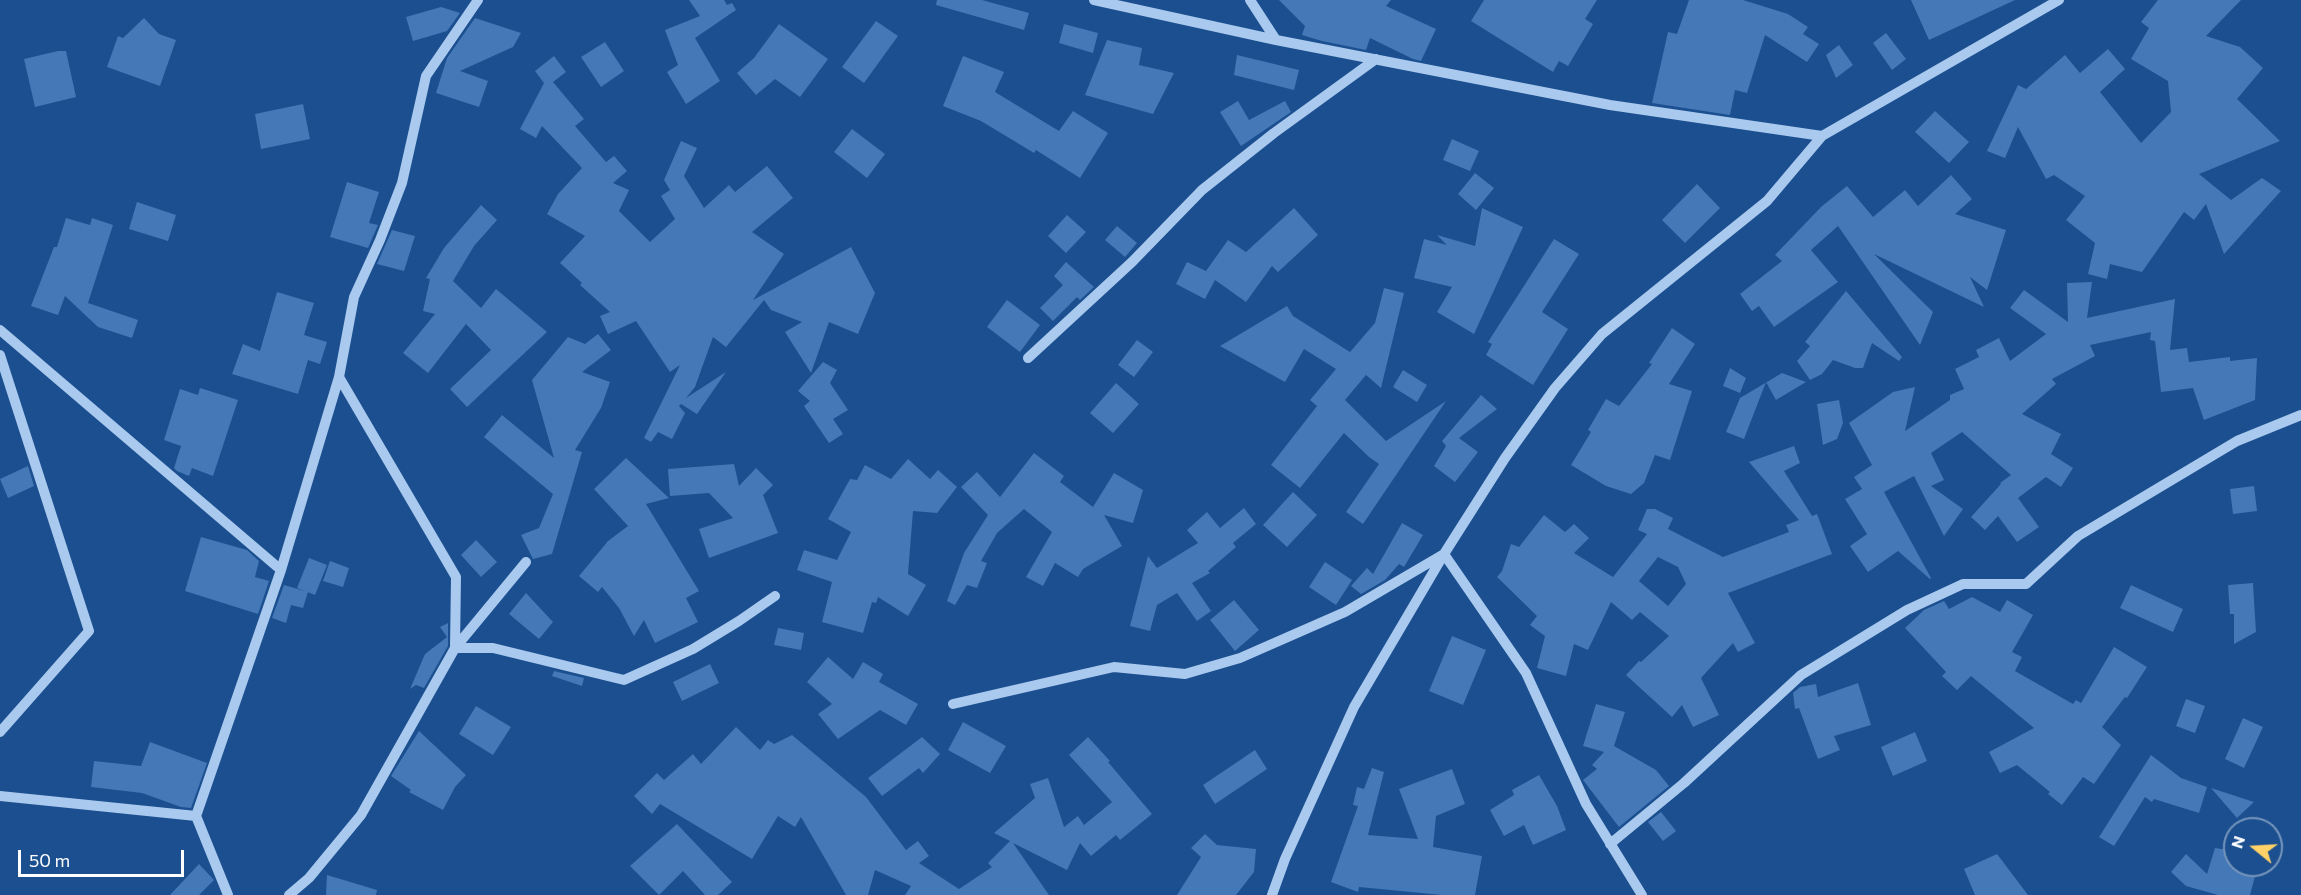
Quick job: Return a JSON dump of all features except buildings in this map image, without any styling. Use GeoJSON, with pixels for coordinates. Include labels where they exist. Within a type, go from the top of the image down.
{"type":"FeatureCollection","features":[{"type":"Feature","properties":{"kind":"street"},"geometry":{"type":"LineString","coordinates":[[228,895],[196,816],[281,570],[339,377],[354,297],[380,240],[402,183],[426,76],[478,0]]}},
{"type":"Feature","properties":{"kind":"street"},"geometry":{"type":"LineString","coordinates":[[1095,0],[1276,40],[1610,105],[1822,136]]}},
{"type":"Feature","properties":{"kind":"street"},"geometry":{"type":"LineString","coordinates":[[1250,0],[1276,40]]}},
{"type":"Feature","properties":{"kind":"street"},"geometry":{"type":"LineString","coordinates":[[1272,895],[1285,859],[1354,706],[1444,554],[1523,432],[1555,388],[1602,334],[1767,201],[1822,136],[2059,0]]}},
{"type":"Feature","properties":{"kind":"street"},"geometry":{"type":"LineString","coordinates":[[1028,358],[1132,262],[1202,190],[1274,133],[1376,59]]}},
{"type":"Feature","properties":{"kind":"street"},"geometry":{"type":"LineString","coordinates":[[0,330],[281,570]]}},
{"type":"Feature","properties":{"kind":"street"},"geometry":{"type":"LineString","coordinates":[[0,355],[89,631],[0,732]]}},
{"type":"Feature","properties":{"kind":"street"},"geometry":{"type":"LineString","coordinates":[[339,377],[456,577],[455,648]]}},
{"type":"Feature","properties":{"kind":"street"},"geometry":{"type":"LineString","coordinates":[[1610,844],[1684,783],[1801,675],[1907,610],[1963,584],[2026,584],[2078,536],[2237,441],[2301,415]]}},
{"type":"Feature","properties":{"kind":"street"},"geometry":{"type":"LineString","coordinates":[[953,704],[1114,667],[1185,674],[1240,658],[1345,612],[1444,554]]}},
{"type":"Feature","properties":{"kind":"street"},"geometry":{"type":"LineString","coordinates":[[1444,554],[1526,673],[1586,804],[1642,895]]}},
{"type":"Feature","properties":{"kind":"street"},"geometry":{"type":"LineString","coordinates":[[289,895],[309,878],[361,815],[455,648],[526,562]]}},
{"type":"Feature","properties":{"kind":"street"},"geometry":{"type":"LineString","coordinates":[[455,648],[493,648],[624,680],[693,649],[775,596]]}},
{"type":"Feature","properties":{"kind":"street"},"geometry":{"type":"LineString","coordinates":[[0,796],[196,816]]}}]}
